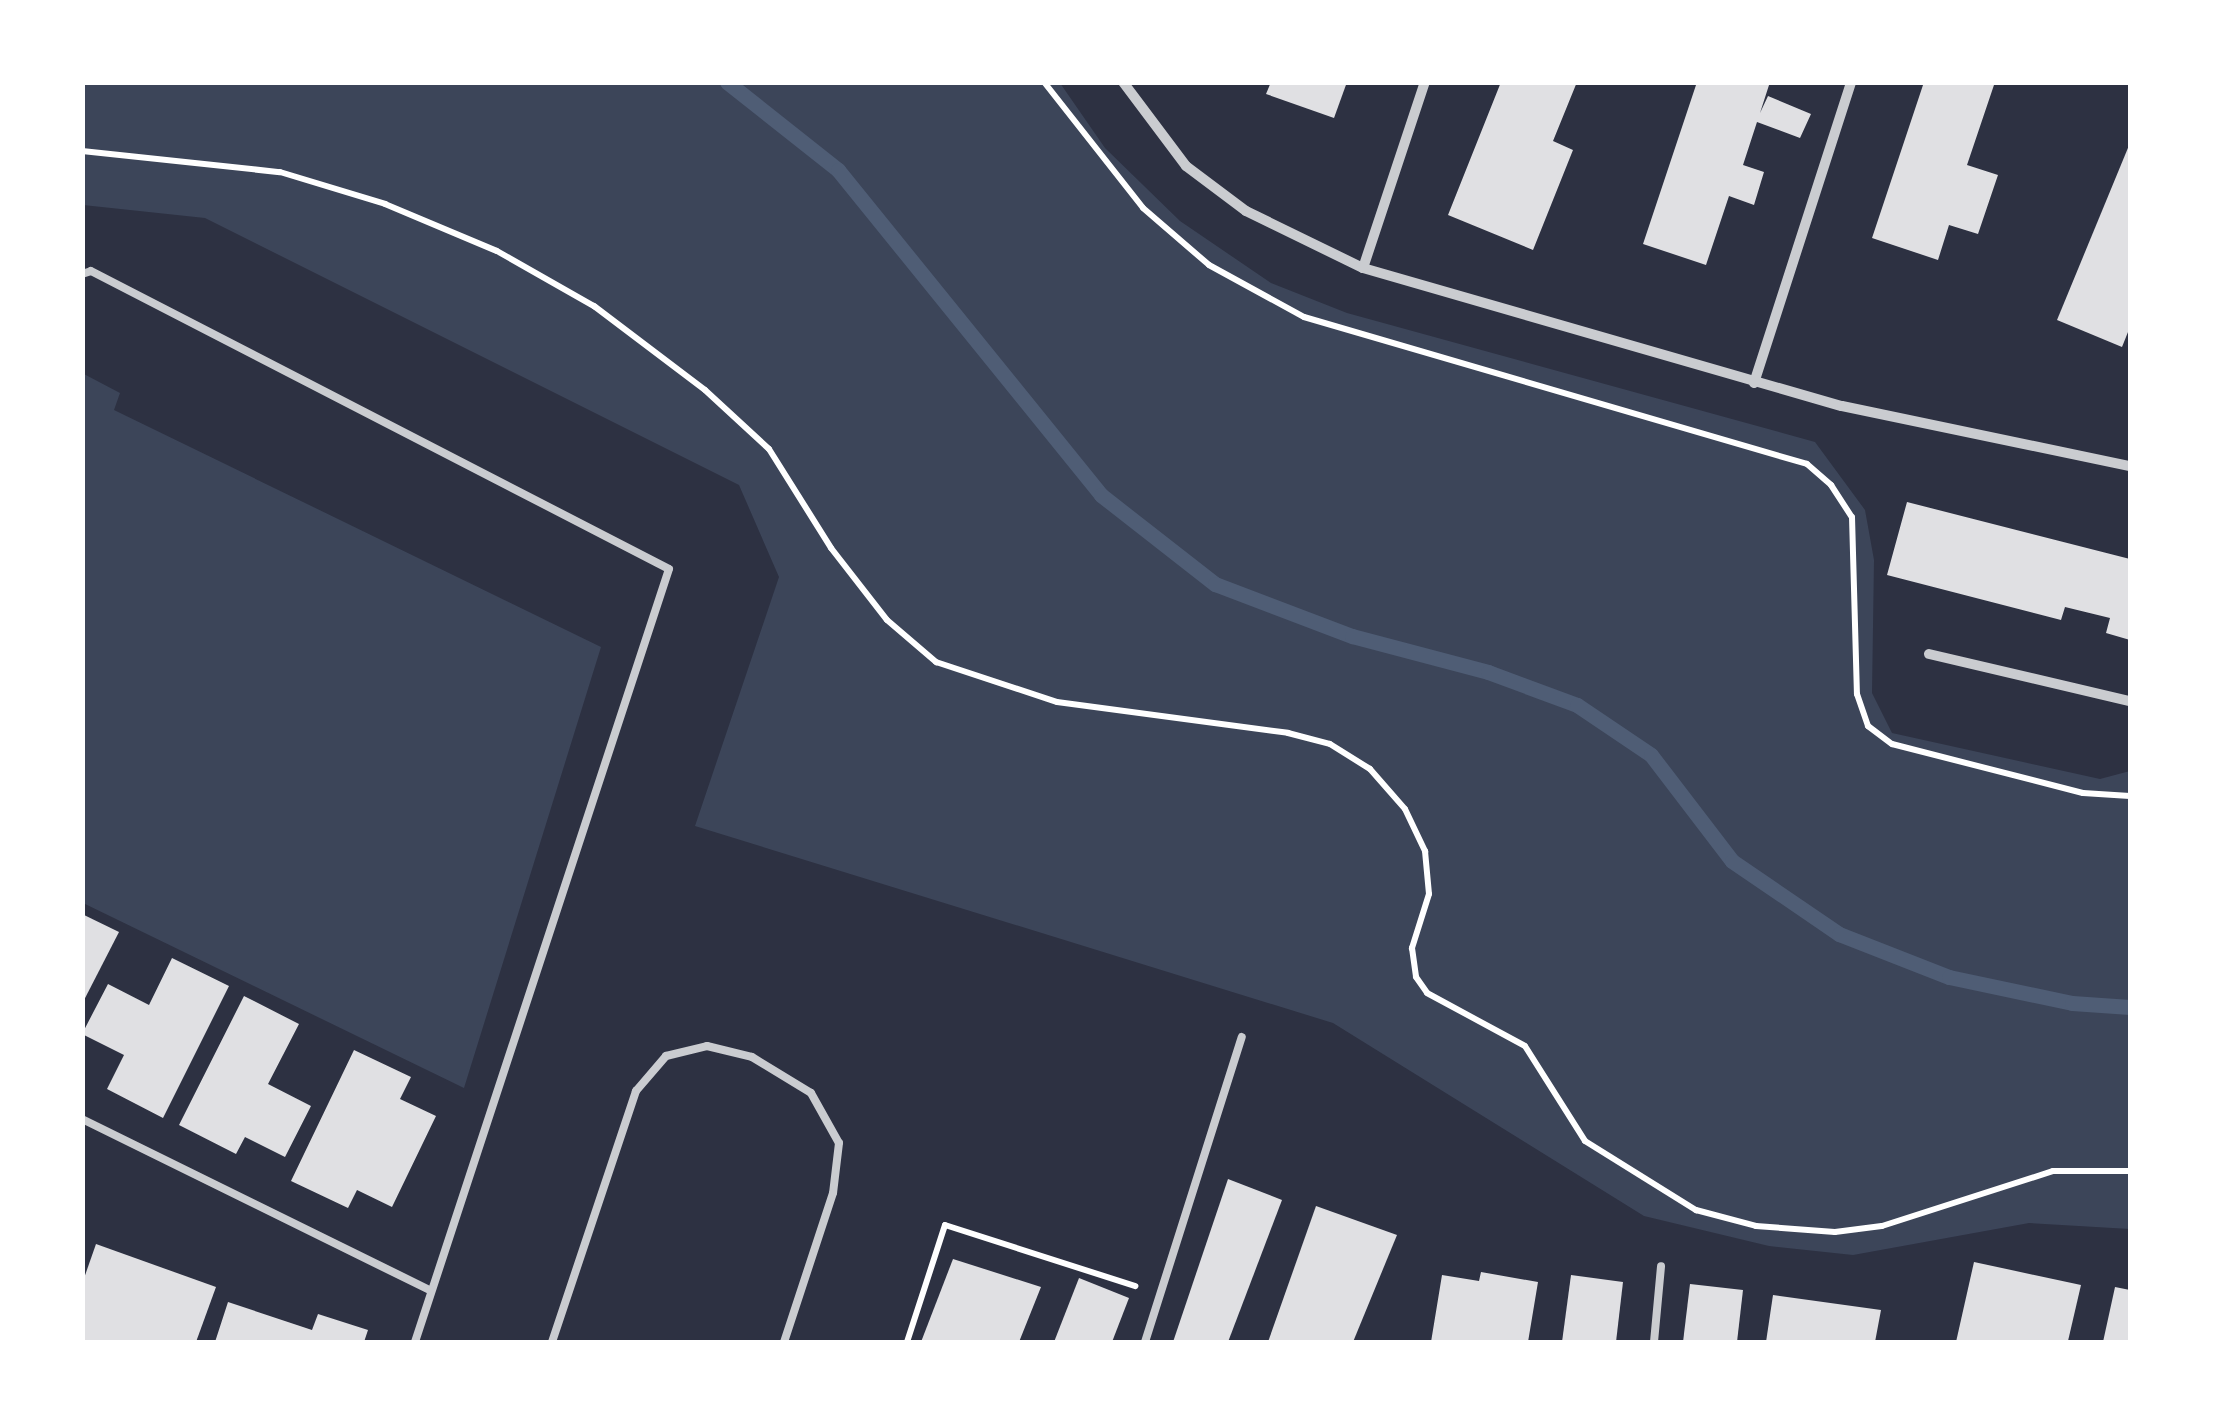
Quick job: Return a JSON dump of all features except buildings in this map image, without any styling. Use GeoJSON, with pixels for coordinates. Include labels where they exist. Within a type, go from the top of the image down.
{"type":"FeatureCollection","features":[{"type":"Feature","properties":{"kind":"street"},"geometry":{"type":"LineString","coordinates":[[1124,82],[1186,166],[1246,211],[1363,268],[1754,382],[2130,466]]}},
{"type":"Feature","properties":{"kind":"street"},"geometry":{"type":"LineString","coordinates":[[1363,268],[1425,82]]}},
{"type":"Feature","properties":{"kind":"street"},"geometry":{"type":"LineString","coordinates":[[1754,382],[1851,82]]}},
{"type":"Feature","properties":{"kind":"street"},"geometry":{"type":"LineString","coordinates":[[1929,654],[2130,701]]}},
{"type":"Feature","properties":{"kind":"lane"},"geometry":{"type":"LineString","coordinates":[[82,274],[92,272],[669,569],[414,1342]]}},
{"type":"Feature","properties":{"kind":"lane"},"geometry":{"type":"LineString","coordinates":[[1145,1342],[1242,1037]]}},
{"type":"Feature","properties":{"kind":"lane"},"geometry":{"type":"LineString","coordinates":[[552,1342],[636,1091],[666,1056],[707,1046],[752,1057],[811,1092],[839,1142],[833,1193],[784,1342]]}},
{"type":"Feature","properties":{"kind":"lane"},"geometry":{"type":"LineString","coordinates":[[82,1119],[431,1291]]}},
{"type":"Feature","properties":{"kind":"lane"},"geometry":{"type":"LineString","coordinates":[[1654,1342],[1660,1266]]}},
{"type":"Feature","properties":{"kind":"path"},"geometry":{"type":"LineString","coordinates":[[1044,82],[1144,208],[1210,266],[1304,317],[1807,464],[1852,517],[1857,694],[1868,726],[1892,744],[2083,793],[2130,796]]}},
{"type":"Feature","properties":{"kind":"path"},"geometry":{"type":"LineString","coordinates":[[82,150],[280,172],[385,204],[497,251],[594,306],[705,390],[770,449],[842,563],[887,620],[936,662],[1057,702],[1302,737],[1330,744],[1370,770],[1405,809],[1425,851],[1428,894],[1412,948],[1416,976],[1427,994],[1525,1046],[1586,1141],[1696,1210],[1756,1226],[1835,1232],[1882,1226],[2053,1170],[2130,1171]]}},
{"type":"Feature","properties":{"kind":"path"},"geometry":{"type":"LineString","coordinates":[[907,1342],[945,1225],[1160,1294]]}},
{"type":"Feature","properties":{"kind":"shaded area"},"geometry":{"type":"Polygon","coordinates":[[[82,83],[1060,83],[1105,148],[1180,221],[1271,283],[1347,313],[1815,442],[1865,510],[1874,560],[1872,693],[1892,733],[2100,779],[2130,771],[2130,1229],[2029,1223],[1853,1255],[1769,1246],[1644,1216],[1333,1023],[695,826],[779,577],[739,485],[205,218],[83,205],[82,83]]]}},
{"type":"Feature","properties":{"kind":"shaded area"},"geometry":{"type":"Polygon","coordinates":[[[82,373],[120,393],[114,410],[601,647],[464,1088],[83,903],[82,373]]]}},
{"type":"Feature","properties":{"kind":"waterway"},"geometry":{"type":"LineString","coordinates":[[727,82],[838,170],[1101,495],[1215,584],[1352,636],[1488,672],[1577,705],[1651,755],[1732,861],[1839,934],[1949,977],[2072,1003],[2130,1007]]}}]}
